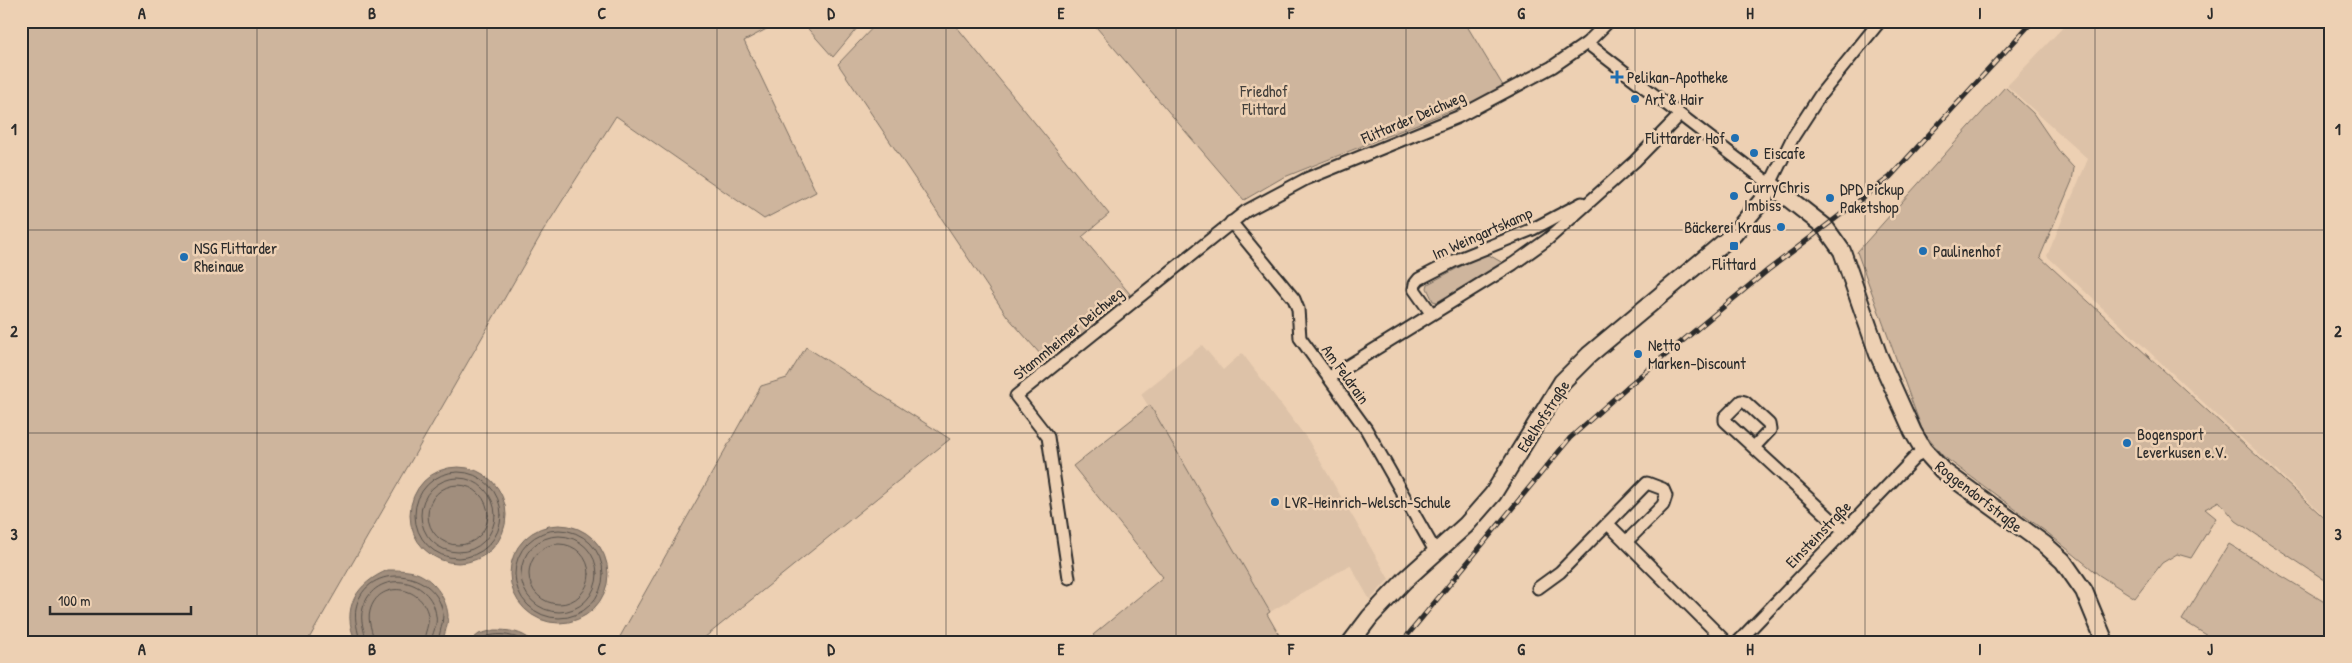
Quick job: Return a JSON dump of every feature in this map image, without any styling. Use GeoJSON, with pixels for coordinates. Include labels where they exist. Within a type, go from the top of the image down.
{"type":"FeatureCollection","features":[{"type":"Feature","properties":{"kind":"street","name":"Flittarder Deichweg"},"geometry":{"type":"LineString","coordinates":[[1246,211],[1306,179],[1458,117],[1552,67],[1587,42],[1596,26],[1609,21]]}},
{"type":"Feature","properties":{"kind":"street"},"geometry":{"type":"LineString","coordinates":[[1587,42],[1770,184],[1793,137],[1821,94],[1880,21]]}},
{"type":"Feature","properties":{"kind":"street","name":"Im Weingartskamp"},"geometry":{"type":"LineString","coordinates":[[1330,377],[1548,240],[1593,196],[1636,161],[1680,115]]}},
{"type":"Feature","properties":{"kind":"street","name":"Roggendorfstraße"},"geometry":{"type":"LineString","coordinates":[[1770,184],[1824,227],[1842,251],[1878,354],[1912,432],[1923,449],[1942,470],[2044,544],[2063,561],[2084,591],[2105,642]]}},
{"type":"Feature","properties":{"kind":"street","name":"Edelhofstraße"},"geometry":{"type":"LineString","coordinates":[[1351,642],[1370,617],[1435,551],[1466,525],[1493,494],[1562,382],[1589,355],[1734,234],[1764,198],[1770,184]]}},
{"type":"Feature","properties":{"kind":"street","name":"Im Weingartskamp"},"geometry":{"type":"LineString","coordinates":[[1431,313],[1414,289],[1419,279],[1454,261],[1533,229],[1593,196]]}},
{"type":"Feature","properties":{"kind":"street","name":"Stammheimer Deichweg"},"geometry":{"type":"LineString","coordinates":[[1069,578],[1048,437],[1016,396],[1246,211]]}},
{"type":"Feature","properties":{"kind":"street","name":"Am Feldrain"},"geometry":{"type":"LineString","coordinates":[[1231,222],[1294,300],[1298,309],[1300,338],[1366,429],[1435,551]]}},
{"type":"Feature","properties":{"kind":"street"},"geometry":{"type":"LineString","coordinates":[[1754,447],[1844,531]]}},
{"type":"Feature","properties":{"kind":"street","name":"Einsteinstraße"},"geometry":{"type":"LineString","coordinates":[[1738,642],[1923,449]]}},
{"type":"Feature","properties":{"kind":"street"},"geometry":{"type":"LineString","coordinates":[[1538,588],[1560,572],[1647,483],[1663,489],[1666,496],[1663,505],[1626,542]]}},
{"type":"Feature","properties":{"kind":"street"},"geometry":{"type":"LineString","coordinates":[[1608,524],[1726,642]]}},
{"type":"Feature","properties":{"kind":"shaded area"},"geometry":{"type":"Polygon","coordinates":[[[2069,21],[2331,21],[2331,522],[2047,256],[2088,159],[2007,86],[2069,21]]]}},
{"type":"Feature","properties":{"kind":"shaded area","name":"LVR-Heinrich-Welsch-Schule"},"geometry":{"type":"Polygon","coordinates":[[[1202,345],[1223,370],[1242,353],[1308,440],[1389,579],[1370,600],[1350,565],[1270,612],[1141,394],[1202,345]]]}},
{"type":"Feature","properties":{"kind":"green space"},"geometry":{"type":"Polygon","coordinates":[[[21,21],[770,21],[774,25],[744,41],[816,192],[764,219],[616,116],[542,233],[307,642],[21,642],[21,21]]]}},
{"type":"Feature","properties":{"kind":"green space"},"geometry":{"type":"Polygon","coordinates":[[[801,21],[863,21],[833,57],[801,21]]]}},
{"type":"Feature","properties":{"kind":"green space"},"geometry":{"type":"Polygon","coordinates":[[[879,21],[952,21],[1109,214],[1082,237],[1130,294],[1048,363],[1007,316],[838,64],[879,21]]]}},
{"type":"Feature","properties":{"kind":"green space","name":"Friedhof Flittard"},"geometry":{"type":"Polygon","coordinates":[[[1091,21],[1464,21],[1505,89],[1282,178],[1244,200],[1091,21]]]}},
{"type":"Feature","properties":{"kind":"green space"},"geometry":{"type":"Polygon","coordinates":[[[2005,87],[2033,113],[2061,154],[2074,168],[2072,181],[2040,257],[2331,524],[2331,584],[2236,521],[2219,501],[2205,509],[2216,518],[2191,558],[2177,554],[2162,563],[2135,598],[2099,575],[2049,534],[1943,456],[1923,432],[1857,252],[2005,87]]]}},
{"type":"Feature","properties":{"kind":"green space"},"geometry":{"type":"Polygon","coordinates":[[[1489,255],[1503,263],[1437,302],[1433,301],[1427,288],[1428,284],[1480,256],[1489,255]]]}},
{"type":"Feature","properties":{"kind":"green space"},"geometry":{"type":"Polygon","coordinates":[[[806,347],[950,439],[699,642],[617,642],[761,386],[787,378],[806,347]]]}},
{"type":"Feature","properties":{"kind":"green space"},"geometry":{"type":"Polygon","coordinates":[[[1150,405],[1270,612],[1267,614],[1283,642],[1100,642],[1093,635],[1163,577],[1073,466],[1150,405]]]}},
{"type":"Feature","properties":{"kind":"green space"},"geometry":{"type":"Polygon","coordinates":[[[2229,544],[2331,606],[2330,642],[2218,642],[2182,620],[2229,544]]]}},
{"type":"Feature","properties":{"kind":"water"},"geometry":{"type":"Polygon","coordinates":[[[458,467],[477,470],[492,481],[503,496],[506,515],[503,534],[492,549],[477,560],[458,563],[439,560],[424,549],[413,534],[410,515],[413,496],[424,481],[439,470],[458,467]]]}},
{"type":"Feature","properties":{"kind":"water"},"geometry":{"type":"Polygon","coordinates":[[[559,525],[578,529],[594,539],[604,555],[608,574],[604,593],[594,609],[578,619],[559,623],[540,619],[524,609],[514,593],[510,574],[514,555],[524,539],[540,529],[559,525]]]}},
{"type":"Feature","properties":{"kind":"water"},"geometry":{"type":"Polygon","coordinates":[[[388,570],[403,570],[416,573],[435,586],[444,600],[448,615],[442,642],[356,642],[350,618],[354,598],[368,582],[388,570]]]}},
{"type":"Feature","properties":{"kind":"water"},"geometry":{"type":"Polygon","coordinates":[[[494,630],[520,633],[533,642],[469,642],[479,634],[494,630]]]}},
{"type":"Feature","properties":{"kind":"railway"},"geometry":{"type":"LineString","coordinates":[[1402,642],[1570,438],[1627,387],[1768,270],[1890,177],[2033,21]]}},
{"type":"Feature","properties":{"kind":"place","name":"Pelikan-Apotheke"},"geometry":{"type":"Point","coordinates":[1617,77]}},
{"type":"Feature","properties":{"kind":"place","name":"Art & Hair"},"geometry":{"type":"Point","coordinates":[1635,99]}},
{"type":"Feature","properties":{"kind":"place","name":"Flittarder Hof"},"geometry":{"type":"Point","coordinates":[1735,138]}},
{"type":"Feature","properties":{"kind":"place","name":"Eiscafe"},"geometry":{"type":"Point","coordinates":[1754,153]}},
{"type":"Feature","properties":{"kind":"place","name":"CurryChris Imbiss"},"geometry":{"type":"Point","coordinates":[1734,196]}},
{"type":"Feature","properties":{"kind":"place","name":"DPD Pickup Paketshop"},"geometry":{"type":"Point","coordinates":[1830,198]}},
{"type":"Feature","properties":{"kind":"place","name":"Bäckerei Kraus"},"geometry":{"type":"Point","coordinates":[1781,227]}},
{"type":"Feature","properties":{"kind":"place","name":"Flittard"},"geometry":{"type":"Point","coordinates":[1734,246]}},
{"type":"Feature","properties":{"kind":"place","name":"Paulinenhof"},"geometry":{"type":"Point","coordinates":[1923,251]}},
{"type":"Feature","properties":{"kind":"place","name":"NSG Flittarder Rheinaue"},"geometry":{"type":"Point","coordinates":[184,257]}},
{"type":"Feature","properties":{"kind":"place","name":"Netto Marken-Discount"},"geometry":{"type":"Point","coordinates":[1638,354]}},
{"type":"Feature","properties":{"kind":"place","name":"Bogensport Leverkusen e.V."},"geometry":{"type":"Point","coordinates":[2127,443]}},
{"type":"Feature","properties":{"kind":"place","name":"LVR-Heinrich-Welsch-Schule"},"geometry":{"type":"Point","coordinates":[1275,502]}}]}
